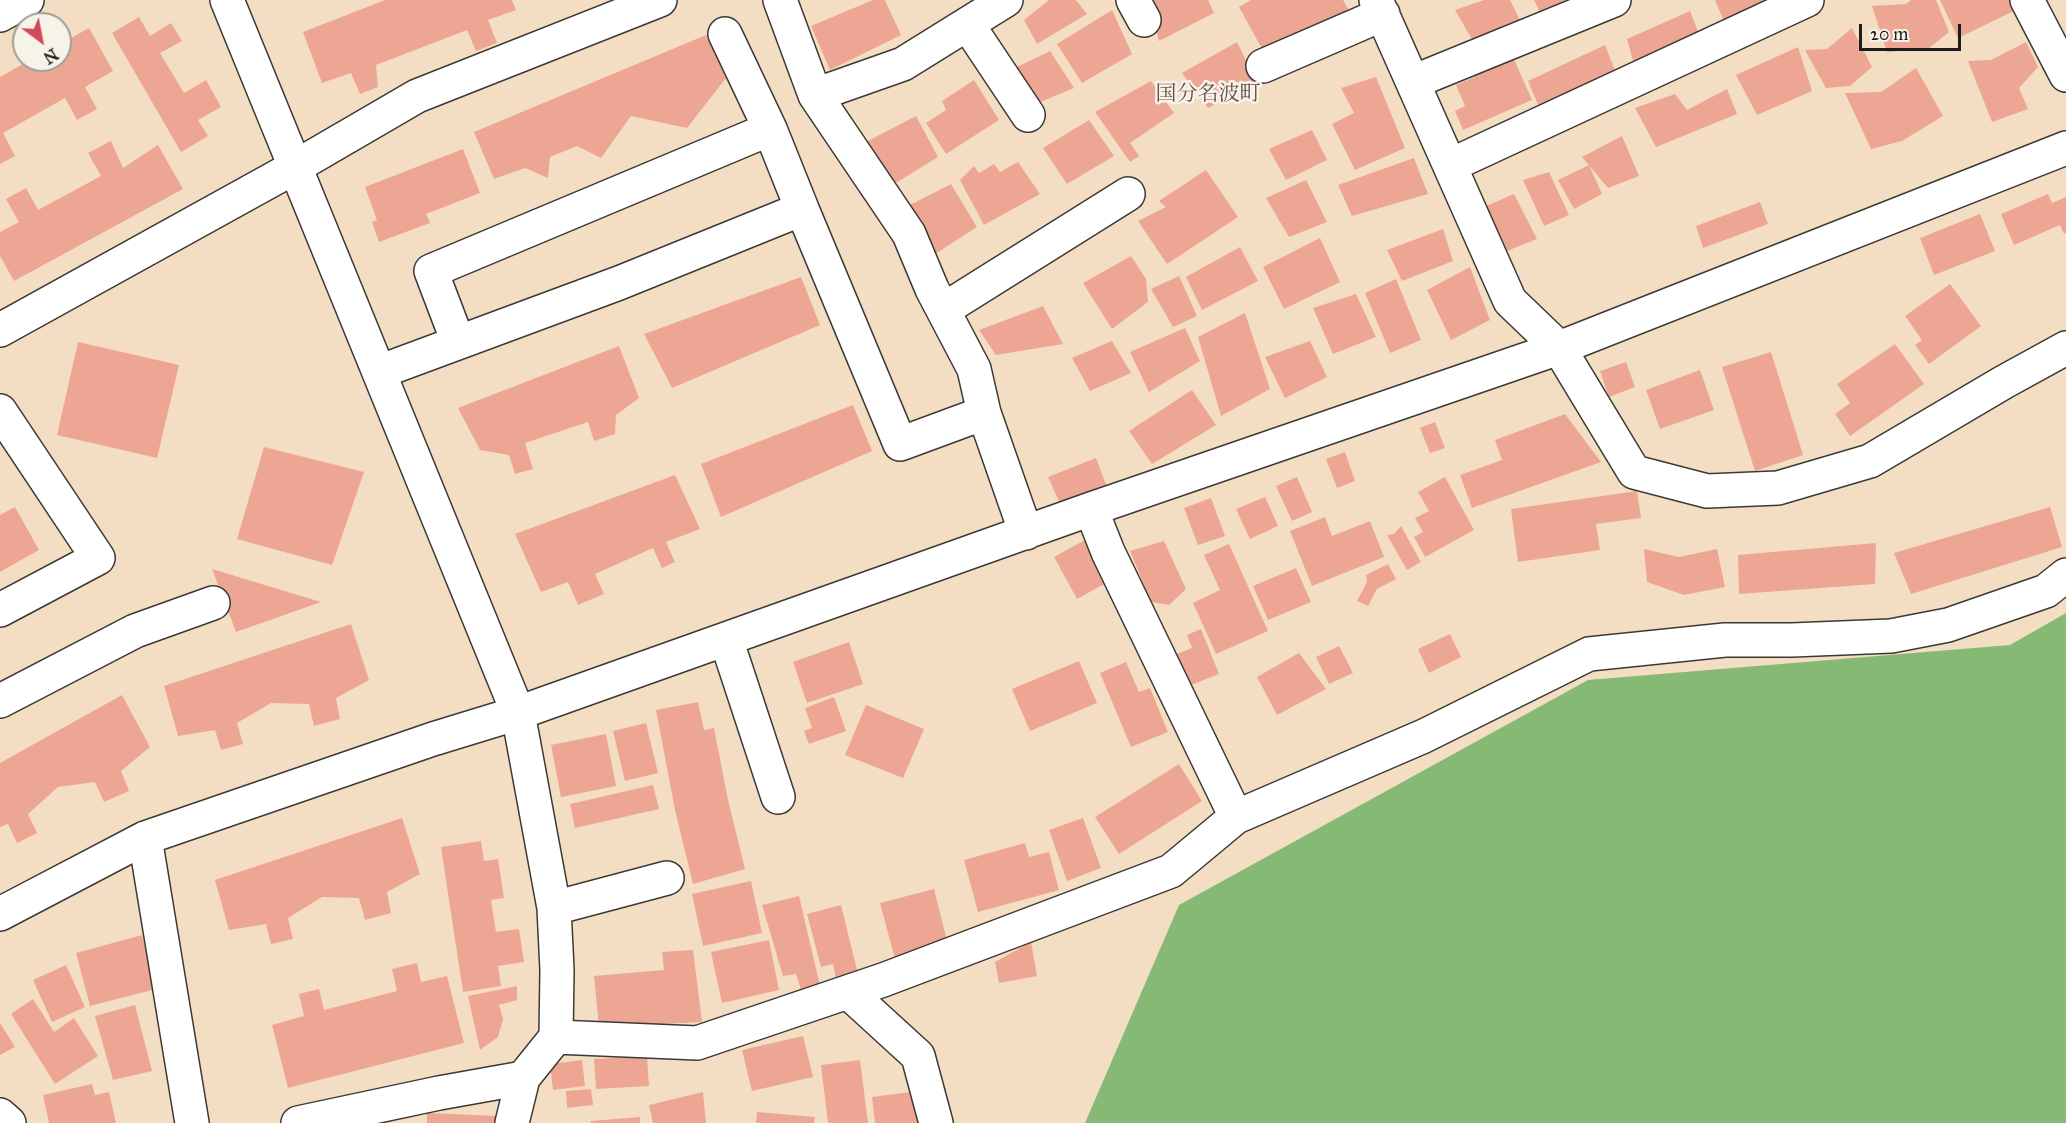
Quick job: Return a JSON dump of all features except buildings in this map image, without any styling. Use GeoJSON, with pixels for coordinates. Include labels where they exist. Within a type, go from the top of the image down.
{"type":"FeatureCollection","features":[{"type":"Feature","properties":{"kind":"street"},"geometry":{"type":"LineString","coordinates":[[0,15],[27,0]]}},
{"type":"Feature","properties":{"kind":"street"},"geometry":{"type":"LineString","coordinates":[[227,0],[518,713],[555,908],[557,970],[556,1038],[523,1078],[512,1123]]}},
{"type":"Feature","properties":{"kind":"street"},"geometry":{"type":"LineString","coordinates":[[0,330],[295,167],[417,96],[660,0]]}},
{"type":"Feature","properties":{"kind":"street"},"geometry":{"type":"LineString","coordinates":[[780,0],[815,95],[909,234],[943,309],[974,369],[984,413],[1026,533]]}},
{"type":"Feature","properties":{"kind":"street"},"geometry":{"type":"LineString","coordinates":[[815,95],[903,64],[1006,0]]}},
{"type":"Feature","properties":{"kind":"street"},"geometry":{"type":"LineString","coordinates":[[1413,81],[1614,0]]}},
{"type":"Feature","properties":{"kind":"street"},"geometry":{"type":"LineString","coordinates":[[1451,165],[1807,0]]}},
{"type":"Feature","properties":{"kind":"street"},"geometry":{"type":"LineString","coordinates":[[2027,0],[2066,75]]}},
{"type":"Feature","properties":{"kind":"street"},"geometry":{"type":"LineString","coordinates":[[1263,66],[1380,7],[1510,301],[1559,348],[1634,471],[1707,491],[1778,489],[1870,461],[2066,348]]}},
{"type":"Feature","properties":{"kind":"street"},"geometry":{"type":"LineString","coordinates":[[968,25],[1028,115]]}},
{"type":"Feature","properties":{"kind":"street"},"geometry":{"type":"LineString","coordinates":[[725,34],[770,129],[900,444],[984,413]]}},
{"type":"Feature","properties":{"kind":"street"},"geometry":{"type":"LineString","coordinates":[[458,342],[430,271],[770,129]]}},
{"type":"Feature","properties":{"kind":"street"},"geometry":{"type":"LineString","coordinates":[[0,914],[145,838],[433,739],[518,713],[1091,509],[1559,348],[2066,148]]}},
{"type":"Feature","properties":{"kind":"street"},"geometry":{"type":"LineString","coordinates":[[943,309],[1128,194]]}},
{"type":"Feature","properties":{"kind":"street"},"geometry":{"type":"LineString","coordinates":[[379,372],[618,283],[802,209]]}},
{"type":"Feature","properties":{"kind":"street"},"geometry":{"type":"LineString","coordinates":[[0,411],[98,558],[0,610]]}},
{"type":"Feature","properties":{"kind":"street"},"geometry":{"type":"LineString","coordinates":[[1091,509],[1108,552],[1236,818]]}},
{"type":"Feature","properties":{"kind":"street"},"geometry":{"type":"LineString","coordinates":[[556,1038],[696,1043],[848,992],[1041,919],[1094,902],[1171,871],[1236,818],[1424,736],[1589,654],[1725,640],[1891,636],[1948,625],[2046,591],[2066,575]]}},
{"type":"Feature","properties":{"kind":"street"},"geometry":{"type":"LineString","coordinates":[[0,701],[135,631],[213,603]]}},
{"type":"Feature","properties":{"kind":"street"},"geometry":{"type":"LineString","coordinates":[[726,639],[778,797]]}},
{"type":"Feature","properties":{"kind":"street"},"geometry":{"type":"LineString","coordinates":[[145,838],[192,1123]]}},
{"type":"Feature","properties":{"kind":"street"},"geometry":{"type":"LineString","coordinates":[[555,908],[667,878]]}},
{"type":"Feature","properties":{"kind":"street"},"geometry":{"type":"LineString","coordinates":[[848,992],[918,1056],[936,1123]]}},
{"type":"Feature","properties":{"kind":"street"},"geometry":{"type":"LineString","coordinates":[[298,1123],[523,1078]]}},
{"type":"Feature","properties":{"kind":"street"},"geometry":{"type":"LineString","coordinates":[[0,1115],[9,1123]]}},
{"type":"Feature","properties":{"kind":"green space"},"geometry":{"type":"Polygon","coordinates":[[[2066,613],[2066,1123],[1085,1123],[1179,905],[1588,680],[2010,645],[2066,613]]]}},
{"type":"Feature","properties":{"kind":"district","name":"国分名波町"},"geometry":{"type":"Point","coordinates":[1208,95]}}]}
